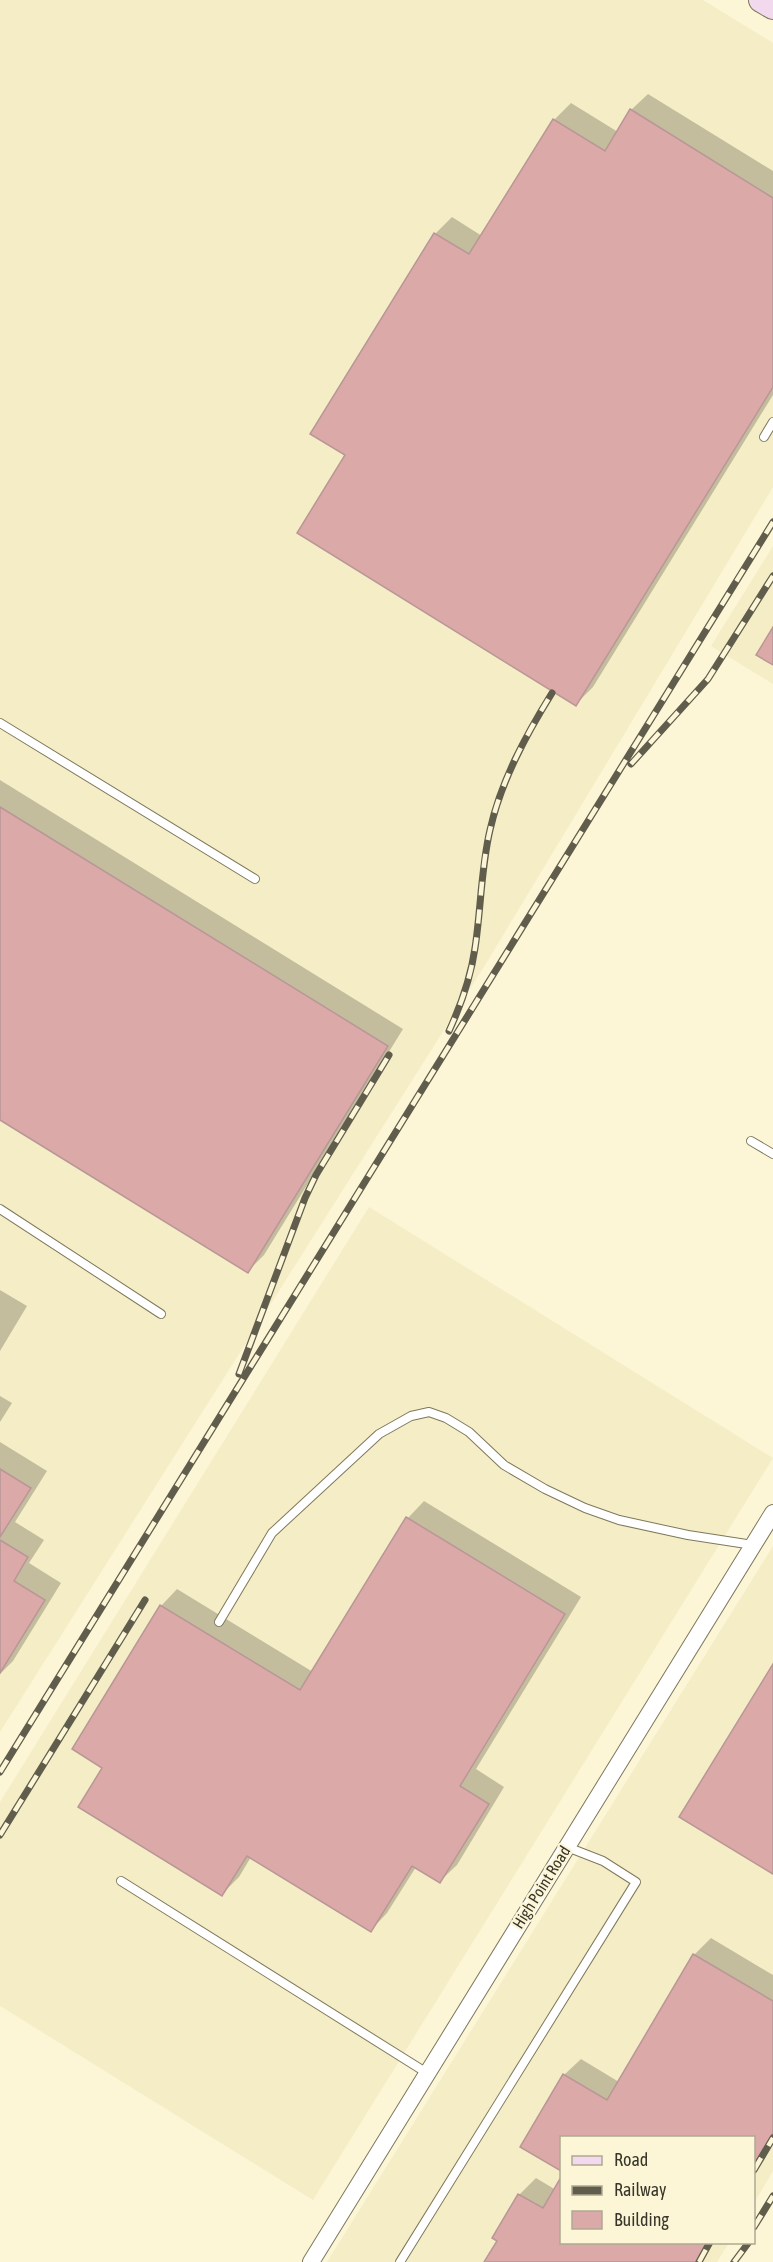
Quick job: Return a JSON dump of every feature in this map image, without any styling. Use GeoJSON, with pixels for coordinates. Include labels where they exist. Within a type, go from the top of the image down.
{"type":"FeatureCollection","features":[{"type":"Feature","properties":{"kind":"main road"},"geometry":{"type":"LineString","coordinates":[[761,0],[773,7]]}},
{"type":"Feature","properties":{"kind":"street","name":"High Point Road"},"geometry":{"type":"LineString","coordinates":[[316,2260],[427,2073],[773,1513]]}},
{"type":"Feature","properties":{"kind":"lane"},"geometry":{"type":"LineString","coordinates":[[764,437],[773,422]]}},
{"type":"Feature","properties":{"kind":"lane"},"geometry":{"type":"LineString","coordinates":[[0,723],[255,879]]}},
{"type":"Feature","properties":{"kind":"lane"},"geometry":{"type":"LineString","coordinates":[[751,1141],[773,1154]]}},
{"type":"Feature","properties":{"kind":"lane"},"geometry":{"type":"LineString","coordinates":[[0,1209],[161,1314]]}},
{"type":"Feature","properties":{"kind":"lane"},"geometry":{"type":"LineString","coordinates":[[219,1622],[272,1533],[379,1434],[411,1416],[429,1412],[446,1418],[469,1432],[504,1465],[545,1489],[585,1508],[630,1522],[753,1545]]}},
{"type":"Feature","properties":{"kind":"lane"},"geometry":{"type":"LineString","coordinates":[[400,2262],[636,1882],[603,1861],[567,1846]]}},
{"type":"Feature","properties":{"kind":"lane"},"geometry":{"type":"LineString","coordinates":[[121,1881],[427,2073]]}},
{"type":"Feature","properties":{"kind":"shaded area"},"geometry":{"type":"Polygon","coordinates":[[[0,0],[703,0],[773,43],[773,487],[487,962],[0,1732],[0,0]]]}},
{"type":"Feature","properties":{"kind":"shaded area"},"geometry":{"type":"Polygon","coordinates":[[[773,546],[773,684],[711,646],[773,546]]]}},
{"type":"Feature","properties":{"kind":"shaded area"},"geometry":{"type":"Polygon","coordinates":[[[369,1207],[773,1458],[313,2200],[0,2006],[0,1802],[369,1207]]]}},
{"type":"Feature","properties":{"kind":"shaded area"},"geometry":{"type":"Polygon","coordinates":[[[773,1546],[773,2171],[755,2201],[755,2136],[560,2136],[560,2244],[728,2244],[717,2262],[327,2262],[773,1546]]]}},
{"type":"Feature","properties":{"kind":"building"},"geometry":{"type":"Polygon","coordinates":[[[630,109],[773,198],[773,387],[576,706],[297,533],[345,455],[310,434],[434,233],[469,254],[553,119],[605,151],[630,109]]]}},
{"type":"Feature","properties":{"kind":"building"},"geometry":{"type":"Polygon","coordinates":[[[773,627],[773,665],[756,655],[773,627]]]}},
{"type":"Feature","properties":{"kind":"building"},"geometry":{"type":"Polygon","coordinates":[[[0,807],[388,1046],[248,1273],[0,1120],[0,807]]]}},
{"type":"Feature","properties":{"kind":"building"},"geometry":{"type":"Polygon","coordinates":[[[0,1469],[31,1488],[0,1537],[0,1469]]]}},
{"type":"Feature","properties":{"kind":"building"},"geometry":{"type":"Polygon","coordinates":[[[406,1517],[565,1614],[460,1786],[489,1804],[440,1883],[412,1866],[371,1932],[247,1856],[222,1896],[78,1807],[102,1768],[72,1749],[160,1605],[300,1690],[406,1517]]]}},
{"type":"Feature","properties":{"kind":"building"},"geometry":{"type":"Polygon","coordinates":[[[0,1540],[28,1557],[14,1581],[45,1600],[0,1673],[0,1540]]]}},
{"type":"Feature","properties":{"kind":"building"},"geometry":{"type":"Polygon","coordinates":[[[773,1664],[773,1874],[679,1817],[773,1664]]]}},
{"type":"Feature","properties":{"kind":"building"},"geometry":{"type":"Polygon","coordinates":[[[693,1954],[773,2001],[773,2133],[755,2163],[755,2136],[560,2136],[560,2170],[520,2147],[563,2074],[607,2100],[693,1954]]]}},
{"type":"Feature","properties":{"kind":"building"},"geometry":{"type":"Polygon","coordinates":[[[560,2179],[560,2244],[707,2244],[697,2262],[484,2262],[497,2241],[492,2238],[518,2194],[543,2208],[560,2179]]]}},
{"type":"Feature","properties":{"kind":"railway"},"geometry":{"type":"LineString","coordinates":[[0,1772],[773,522]]}},
{"type":"Feature","properties":{"kind":"railway"},"geometry":{"type":"LineString","coordinates":[[631,764],[708,679],[773,576]]}},
{"type":"Feature","properties":{"kind":"railway"},"geometry":{"type":"LineString","coordinates":[[449,1031],[458,1011],[473,959],[485,859],[495,812],[515,759],[552,693]]}},
{"type":"Feature","properties":{"kind":"railway"},"geometry":{"type":"LineString","coordinates":[[239,1374],[305,1198],[316,1175],[389,1055]]}},
{"type":"Feature","properties":{"kind":"railway"},"geometry":{"type":"LineString","coordinates":[[0,1835],[145,1600]]}},
{"type":"Feature","properties":{"kind":"railway"},"geometry":{"type":"LineString","coordinates":[[755,2168],[773,2138]]}},
{"type":"Feature","properties":{"kind":"railway"},"geometry":{"type":"LineString","coordinates":[[755,2225],[773,2196]]}},
{"type":"Feature","properties":{"kind":"railway"},"geometry":{"type":"LineString","coordinates":[[699,2262],[709,2244]]}},
{"type":"Feature","properties":{"kind":"railway"},"geometry":{"type":"LineString","coordinates":[[734,2262],[748,2244]]}}]}
